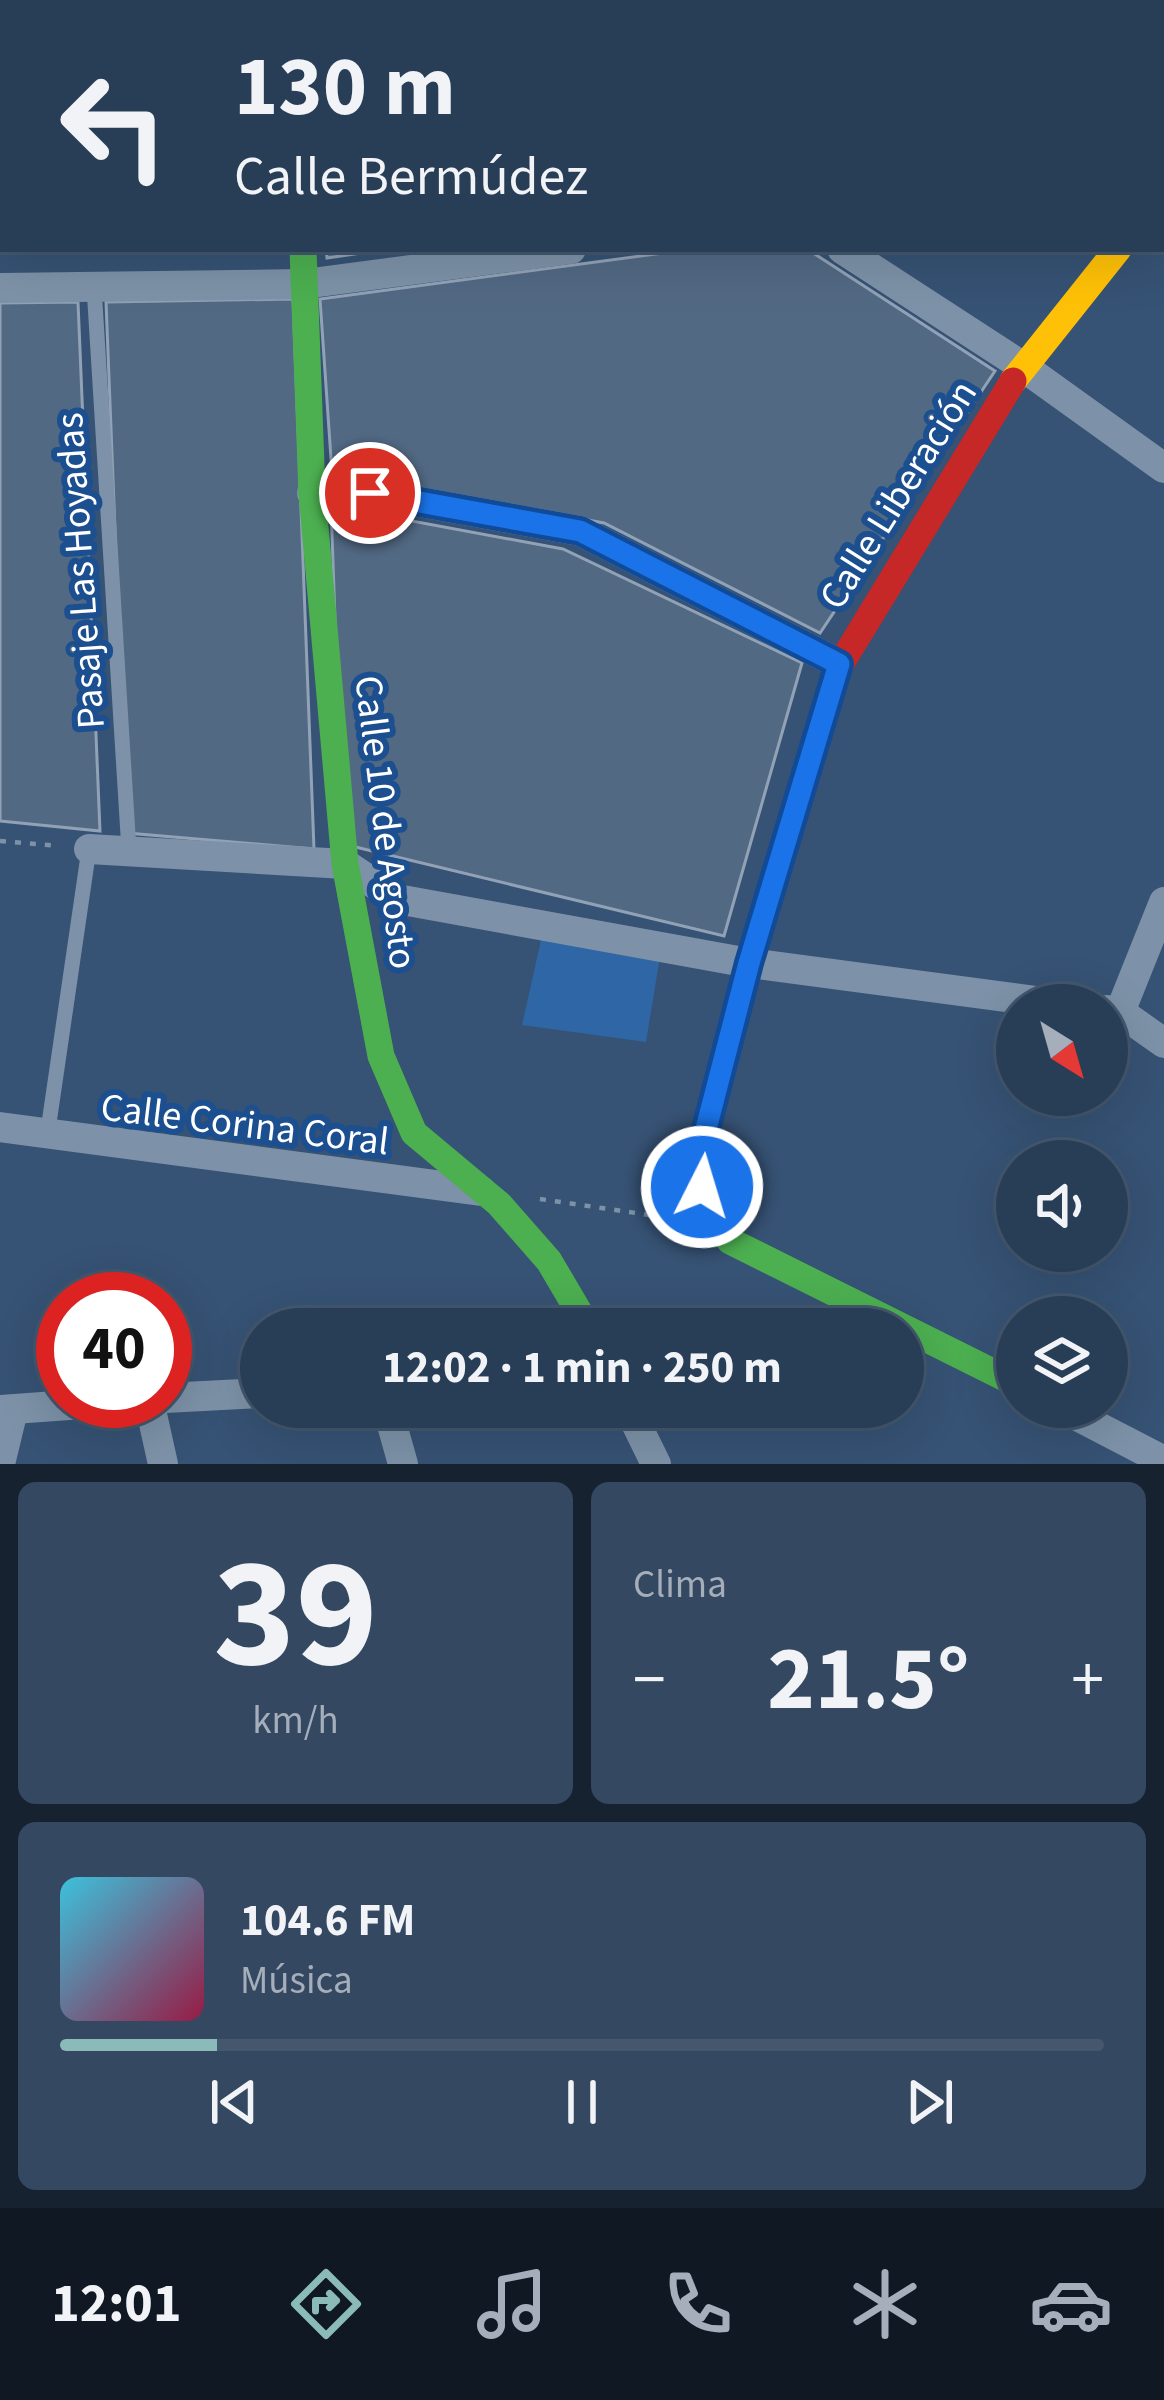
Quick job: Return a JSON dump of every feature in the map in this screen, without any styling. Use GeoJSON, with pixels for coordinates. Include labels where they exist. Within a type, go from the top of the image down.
{"type":"FeatureCollection","features":[{"type":"Feature","properties":{"kind":"street","name":"Calle 10 de Agosto"},"geometry":{"type":"LineString","coordinates":[[303,252],[312,493],[345,864],[381,1056],[415,1133],[481,1191],[548,1261],[576,1308]]}},
{"type":"Feature","properties":{"kind":"street"},"geometry":{"type":"LineString","coordinates":[[0,288],[304,284],[548,252]]}},
{"type":"Feature","properties":{"kind":"street"},"geometry":{"type":"LineString","coordinates":[[847,252],[1022,365],[1164,468]]}},
{"type":"Feature","properties":{"kind":"street","name":"Calle Liberación"},"geometry":{"type":"LineString","coordinates":[[716,1225],[702,1187],[700,1152],[749,963],[839,664],[1022,365],[1116,252]]}},
{"type":"Feature","properties":{"kind":"street"},"geometry":{"type":"LineString","coordinates":[[312,493],[370,493],[580,531],[839,664]]}},
{"type":"Feature","properties":{"kind":"street"},"geometry":{"type":"LineString","coordinates":[[89,849],[345,864],[397,899],[749,963],[996,996]]}},
{"type":"Feature","properties":{"kind":"street"},"geometry":{"type":"LineString","coordinates":[[1126,984],[1164,902]]}},
{"type":"Feature","properties":{"kind":"street"},"geometry":{"type":"LineString","coordinates":[[1128,1020],[1164,1043]]}},
{"type":"Feature","properties":{"kind":"street","name":"Calle Corina Coral"},"geometry":{"type":"LineString","coordinates":[[0,1127],[47,1137],[481,1191]]}},
{"type":"Feature","properties":{"kind":"street"},"geometry":{"type":"LineString","coordinates":[[716,1225],[730,1241],[996,1374]]}},
{"type":"Feature","properties":{"kind":"street"},"geometry":{"type":"LineString","coordinates":[[192,1397],[240,1394]]}},
{"type":"Feature","properties":{"kind":"street"},"geometry":{"type":"LineString","coordinates":[[1,1464],[6,1410],[36,1408]]}},
{"type":"Feature","properties":{"kind":"street"},"geometry":{"type":"LineString","coordinates":[[155,1428],[163,1464]]}},
{"type":"Feature","properties":{"kind":"street"},"geometry":{"type":"LineString","coordinates":[[393,1428],[403,1464]]}},
{"type":"Feature","properties":{"kind":"street"},"geometry":{"type":"LineString","coordinates":[[638,1428],[656,1464]]}},
{"type":"Feature","properties":{"kind":"street"},"geometry":{"type":"LineString","coordinates":[[1100,1428],[1164,1461]]}},
{"type":"Feature","properties":{"kind":"lane","name":"Pasaje Las Hoyadas"},"geometry":{"type":"LineString","coordinates":[[94,287],[129,851]]}},
{"type":"Feature","properties":{"kind":"lane"},"geometry":{"type":"LineString","coordinates":[[47,1137],[89,849]]}},
{"type":"Feature","properties":{"kind":"path"},"geometry":{"type":"LineString","coordinates":[[0,841],[89,849]]}},
{"type":"Feature","properties":{"kind":"path"},"geometry":{"type":"LineString","coordinates":[[528,1198],[716,1225]]}},
{"type":"Feature","properties":{"kind":"shaded area"},"geometry":{"type":"Polygon","coordinates":[[[541,940],[660,957],[646,1042],[522,1025],[541,940]]]}},
{"type":"Feature","properties":{"kind":"building"},"geometry":{"type":"Polygon","coordinates":[[[326,252],[368,252],[327,258],[326,252]]]}},
{"type":"Feature","properties":{"kind":"building"},"geometry":{"type":"Polygon","coordinates":[[[671,252],[812,252],[995,371],[820,633],[604,523],[332,473],[320,299],[671,252]]]}},
{"type":"Feature","properties":{"kind":"building"},"geometry":{"type":"Polygon","coordinates":[[[293,299],[314,849],[127,833],[106,302],[293,299]]]}},
{"type":"Feature","properties":{"kind":"building"},"geometry":{"type":"Polygon","coordinates":[[[78,302],[100,831],[0,821],[0,303],[78,302]]]}},
{"type":"Feature","properties":{"kind":"building"},"geometry":{"type":"Polygon","coordinates":[[[331,506],[563,549],[802,663],[724,936],[343,844],[331,506]]]}},
{"type":"Feature","properties":{"kind":"traffic: fast"},"geometry":{"type":"LineString","coordinates":[[303,252],[312,493],[345,864],[381,1056],[414,1133],[499,1204],[549,1261],[577,1308]]}},
{"type":"Feature","properties":{"kind":"traffic: fast"},"geometry":{"type":"LineString","coordinates":[[837,670],[749,963],[700,1152],[708,1208],[730,1241],[996,1374]]}},
{"type":"Feature","properties":{"kind":"traffic: slow"},"geometry":{"type":"LineString","coordinates":[[1013,381],[1116,252]]}},
{"type":"Feature","properties":{"kind":"traffic: jam"},"geometry":{"type":"LineString","coordinates":[[837,670],[1013,381]]}},
{"type":"Feature","properties":{"kind":"route"},"geometry":{"type":"LineString","coordinates":[[370,493],[580,531],[839,664],[749,963],[700,1152],[702,1187]]}}]}
